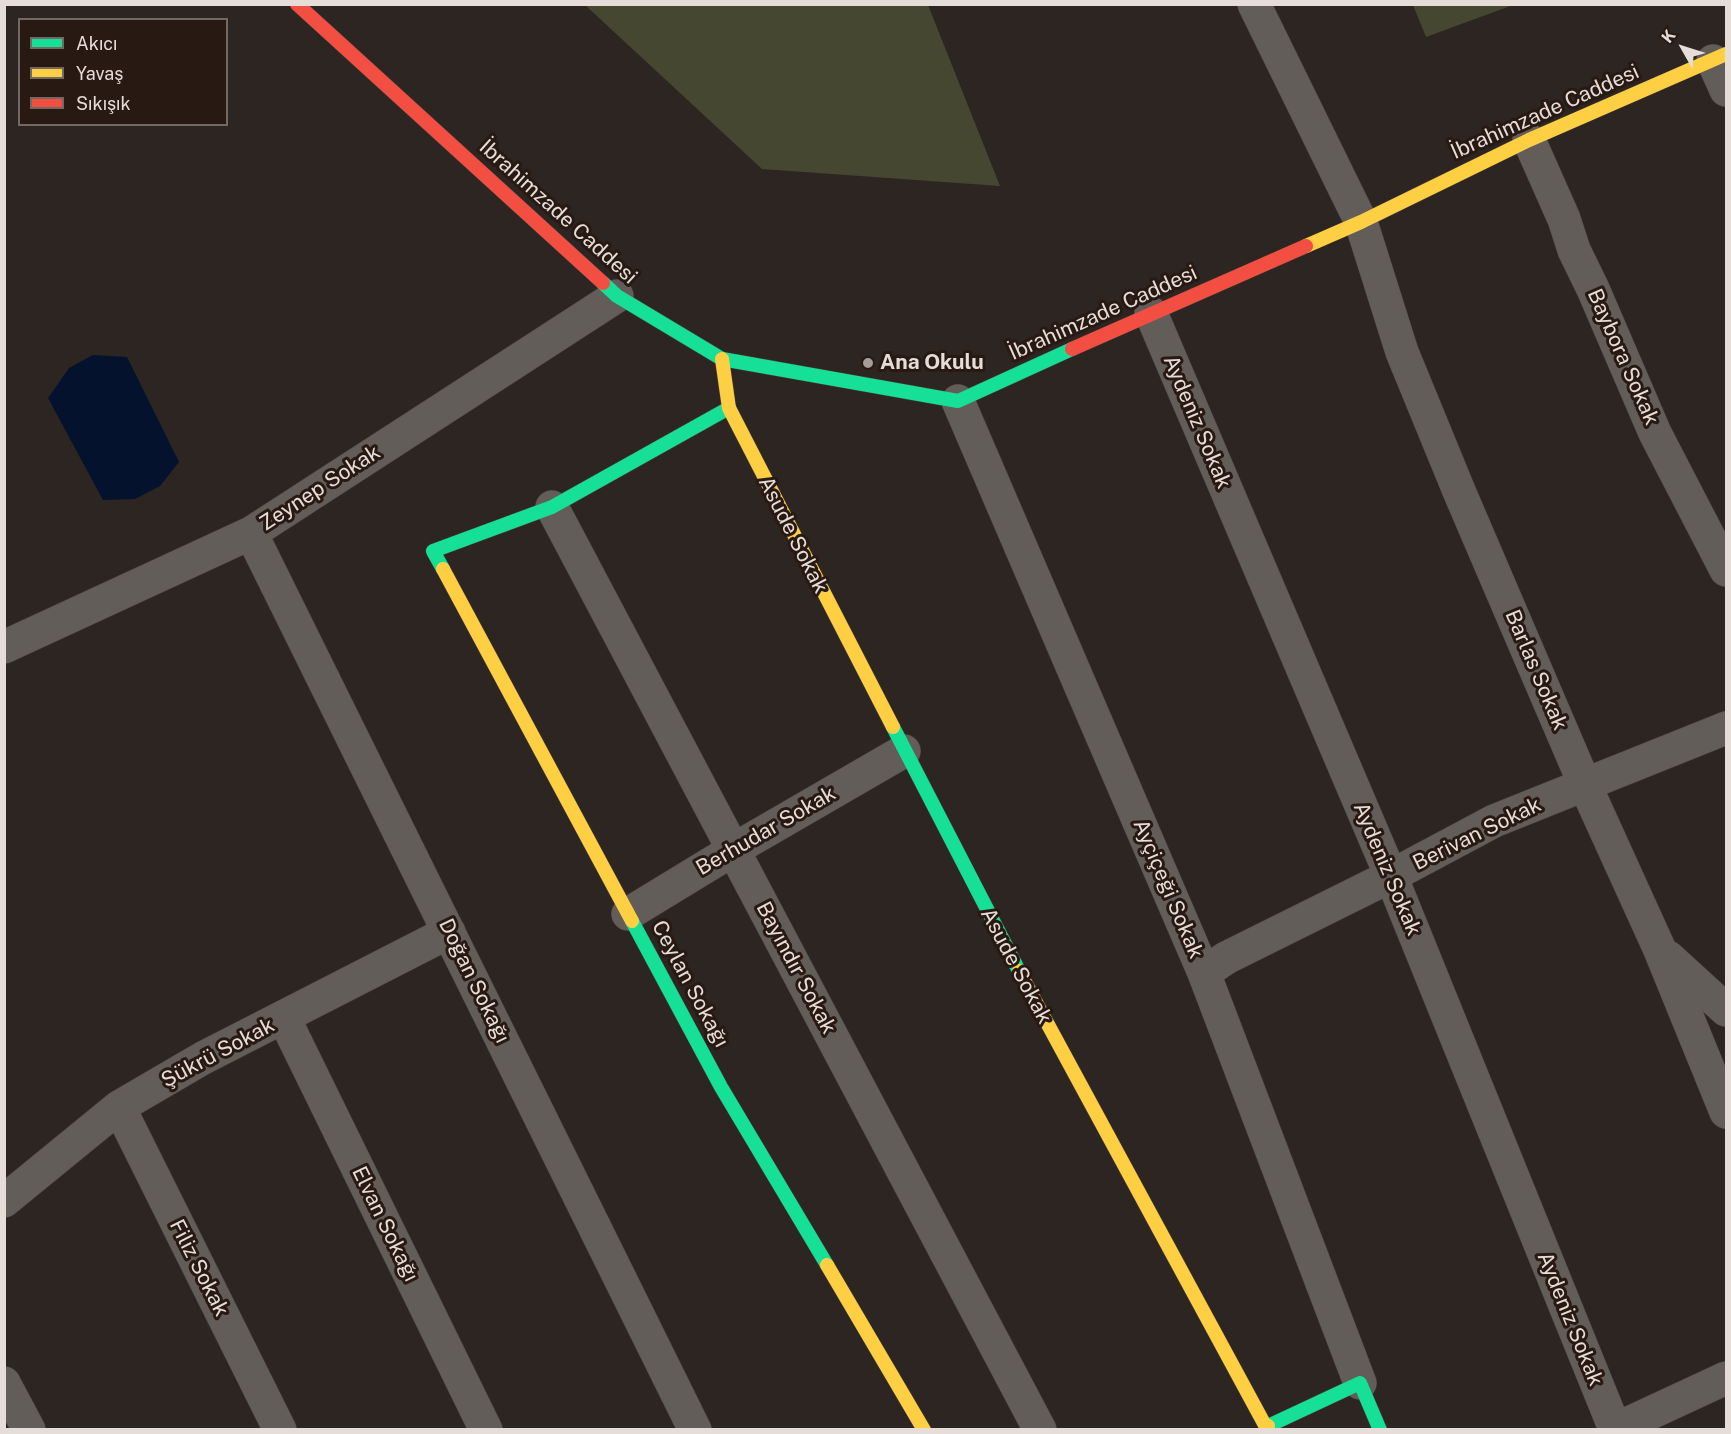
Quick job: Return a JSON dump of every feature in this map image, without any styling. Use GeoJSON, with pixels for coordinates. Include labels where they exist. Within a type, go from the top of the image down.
{"type":"FeatureCollection","features":[{"type":"Feature","properties":{"kind":"street","name":"İbrahimzade Caddesi"},"geometry":{"type":"LineString","coordinates":[[297,4],[616,296],[722,359],[958,401],[1151,313],[1361,222],[1529,140],[1720,58]]}},
{"type":"Feature","properties":{"kind":"street","name":"Barlas Sokak"},"geometry":{"type":"LineString","coordinates":[[1254,4],[1361,222],[1402,352],[1459,491],[1585,785],[1660,950],[1726,1112]]}},
{"type":"Feature","properties":{"kind":"street"},"geometry":{"type":"LineString","coordinates":[[1720,58],[1726,90]]}},
{"type":"Feature","properties":{"kind":"street","name":"Baybora Sokak"},"geometry":{"type":"LineString","coordinates":[[1529,140],[1564,219],[1574,250],[1655,433],[1726,570]]}},
{"type":"Feature","properties":{"kind":"street","name":"Zeynep Sokak"},"geometry":{"type":"LineString","coordinates":[[4,647],[251,533],[616,296]]}},
{"type":"Feature","properties":{"kind":"street","name":"Aydeniz Sokak"},"geometry":{"type":"LineString","coordinates":[[1151,313],[1391,876],[1614,1429]]}},
{"type":"Feature","properties":{"kind":"street","name":"Asude Sokak"},"geometry":{"type":"LineString","coordinates":[[722,359],[729,408],[1001,939],[1263,1428],[1360,1383]]}},
{"type":"Feature","properties":{"kind":"street","name":"Ayçiçeği Sokak"},"geometry":{"type":"LineString","coordinates":[[958,401],[1204,973],[1360,1383]]}},
{"type":"Feature","properties":{"kind":"street"},"geometry":{"type":"LineString","coordinates":[[552,507],[729,408]]}},
{"type":"Feature","properties":{"kind":"street","name":"Ceylan Sokağı"},"geometry":{"type":"LineString","coordinates":[[552,507],[433,551],[721,1087],[924,1430]]}},
{"type":"Feature","properties":{"kind":"street","name":"Bayındır Sokak"},"geometry":{"type":"LineString","coordinates":[[552,507],[1040,1430]]}},
{"type":"Feature","properties":{"kind":"street","name":"Doğan Sokağı"},"geometry":{"type":"LineString","coordinates":[[251,533],[695,1430]]}},
{"type":"Feature","properties":{"kind":"street","name":"Berivan Sokak"},"geometry":{"type":"LineString","coordinates":[[1204,973],[1226,958],[1391,876],[1494,821],[1726,728]]}},
{"type":"Feature","properties":{"kind":"street","name":"Berhudar Sokak"},"geometry":{"type":"LineString","coordinates":[[628,914],[904,751]]}},
{"type":"Feature","properties":{"kind":"street","name":"Şükrü Sokak"},"geometry":{"type":"LineString","coordinates":[[4,1201],[119,1107],[203,1058],[449,932]]}},
{"type":"Feature","properties":{"kind":"street"},"geometry":{"type":"LineString","coordinates":[[1660,950],[1726,1010]]}},
{"type":"Feature","properties":{"kind":"street","name":"Elvan Sokağı"},"geometry":{"type":"LineString","coordinates":[[284,1018],[486,1430]]}},
{"type":"Feature","properties":{"kind":"street","name":"Filiz Sokak"},"geometry":{"type":"LineString","coordinates":[[119,1107],[279,1430]]}},
{"type":"Feature","properties":{"kind":"street"},"geometry":{"type":"LineString","coordinates":[[1614,1429],[1726,1378]]}},
{"type":"Feature","properties":{"kind":"street"},"geometry":{"type":"LineString","coordinates":[[4,1383],[28,1430]]}},
{"type":"Feature","properties":{"kind":"street"},"geometry":{"type":"LineString","coordinates":[[1360,1383],[1380,1430]]}},
{"type":"Feature","properties":{"kind":"green space"},"geometry":{"type":"Polygon","coordinates":[[[585,5],[928,5],[1000,186],[762,169],[585,5]]]}},
{"type":"Feature","properties":{"kind":"green space"},"geometry":{"type":"Polygon","coordinates":[[[1413,5],[1513,5],[1426,37],[1413,5]]]}},
{"type":"Feature","properties":{"kind":"water"},"geometry":{"type":"Polygon","coordinates":[[[93,355],[127,357],[179,462],[160,486],[135,499],[103,500],[48,398],[69,368],[93,355]]]}},
{"type":"Feature","properties":{"kind":"traffic: fast"},"geometry":{"type":"LineString","coordinates":[[603,283],[617,296],[722,359],[958,401],[1072,349]]}},
{"type":"Feature","properties":{"kind":"traffic: fast"},"geometry":{"type":"LineString","coordinates":[[443,569],[433,551],[552,507],[729,408]]}},
{"type":"Feature","properties":{"kind":"traffic: fast"},"geometry":{"type":"LineString","coordinates":[[893,727],[1019,971]]}},
{"type":"Feature","properties":{"kind":"traffic: fast"},"geometry":{"type":"LineString","coordinates":[[632,921],[721,1087],[827,1265]]}},
{"type":"Feature","properties":{"kind":"traffic: fast"},"geometry":{"type":"LineString","coordinates":[[1268,1426],[1360,1383],[1380,1430]]}},
{"type":"Feature","properties":{"kind":"traffic: slow"},"geometry":{"type":"LineString","coordinates":[[1306,246],[1361,222],[1529,140],[1726,54]]}},
{"type":"Feature","properties":{"kind":"traffic: slow"},"geometry":{"type":"LineString","coordinates":[[722,359],[729,408],[893,727]]}},
{"type":"Feature","properties":{"kind":"traffic: slow"},"geometry":{"type":"LineString","coordinates":[[443,569],[632,921]]}},
{"type":"Feature","properties":{"kind":"traffic: slow"},"geometry":{"type":"LineString","coordinates":[[1019,971],[1266,1427],[1268,1426]]}},
{"type":"Feature","properties":{"kind":"traffic: slow"},"geometry":{"type":"LineString","coordinates":[[827,1265],[924,1430]]}},
{"type":"Feature","properties":{"kind":"traffic: jam"},"geometry":{"type":"LineString","coordinates":[[297,4],[603,283]]}},
{"type":"Feature","properties":{"kind":"traffic: jam"},"geometry":{"type":"LineString","coordinates":[[1072,349],[1306,246]]}},
{"type":"Feature","properties":{"kind":"place","name":"Ana Okulu"},"geometry":{"type":"Point","coordinates":[868,363]}}]}
